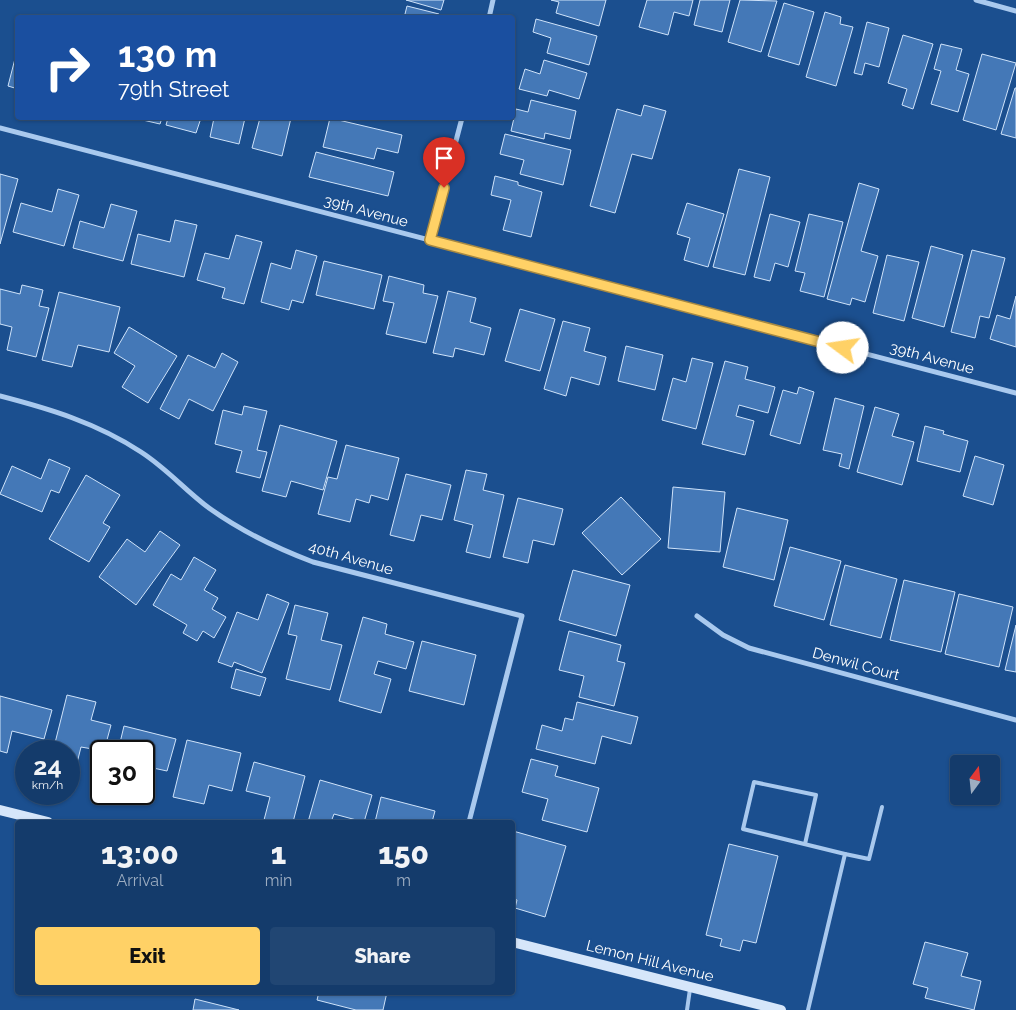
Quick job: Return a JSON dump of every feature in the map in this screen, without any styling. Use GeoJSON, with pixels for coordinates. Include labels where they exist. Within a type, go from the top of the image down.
{"type":"FeatureCollection","features":[{"type":"Feature","properties":{"kind":"street"},"geometry":{"type":"LineString","coordinates":[[490,15],[494,0]]}},
{"type":"Feature","properties":{"kind":"street"},"geometry":{"type":"LineString","coordinates":[[976,0],[1016,11]]}},
{"type":"Feature","properties":{"kind":"street"},"geometry":{"type":"LineString","coordinates":[[430,240],[461,120]]}},
{"type":"Feature","properties":{"kind":"street","name":"39th Avenue"},"geometry":{"type":"LineString","coordinates":[[0,128],[1016,393]]}},
{"type":"Feature","properties":{"kind":"street","name":"40th Avenue"},"geometry":{"type":"LineString","coordinates":[[0,396],[68,414],[103,430],[142,452],[222,516],[243,530],[280,549],[313,562],[522,616],[470,820]]}},
{"type":"Feature","properties":{"kind":"street","name":"Denwil Court"},"geometry":{"type":"LineString","coordinates":[[698,616],[723,635],[749,648],[1016,720]]}},
{"type":"Feature","properties":{"kind":"street"},"geometry":{"type":"LineString","coordinates":[[0,810],[40,820]]}},
{"type":"Feature","properties":{"kind":"street","name":"Lemon Hill Avenue"},"geometry":{"type":"LineString","coordinates":[[515,943],[781,1010]]}},
{"type":"Feature","properties":{"kind":"lane"},"geometry":{"type":"LineString","coordinates":[[805,844],[816,795],[754,782],[743,829],[845,854],[869,859],[882,807]]}},
{"type":"Feature","properties":{"kind":"lane"},"geometry":{"type":"LineString","coordinates":[[808,1010],[845,854]]}},
{"type":"Feature","properties":{"kind":"lane"},"geometry":{"type":"LineString","coordinates":[[687,1010],[690,987]]}},
{"type":"Feature","properties":{"kind":"building"},"geometry":{"type":"Polygon","coordinates":[[[406,0],[444,0],[441,10],[406,0]]]}},
{"type":"Feature","properties":{"kind":"building"},"geometry":{"type":"Polygon","coordinates":[[[551,0],[606,0],[599,26],[556,13],[559,2],[551,0]]]}},
{"type":"Feature","properties":{"kind":"building"},"geometry":{"type":"Polygon","coordinates":[[[647,0],[693,0],[689,16],[674,12],[668,35],[639,27],[647,0]]]}},
{"type":"Feature","properties":{"kind":"building"},"geometry":{"type":"Polygon","coordinates":[[[700,0],[730,0],[722,32],[694,25],[700,0]]]}},
{"type":"Feature","properties":{"kind":"building"},"geometry":{"type":"Polygon","coordinates":[[[740,0],[777,1],[761,52],[728,42],[740,0]]]}},
{"type":"Feature","properties":{"kind":"building"},"geometry":{"type":"Polygon","coordinates":[[[784,3],[814,12],[799,65],[768,56],[784,3]]]}},
{"type":"Feature","properties":{"kind":"building"},"geometry":{"type":"Polygon","coordinates":[[[407,6],[439,14],[439,15],[405,15],[407,6]]]}},
{"type":"Feature","properties":{"kind":"building"},"geometry":{"type":"Polygon","coordinates":[[[825,12],[841,17],[840,24],[853,27],[836,86],[806,77],[825,12]]]}},
{"type":"Feature","properties":{"kind":"building"},"geometry":{"type":"Polygon","coordinates":[[[536,19],[597,36],[589,65],[547,53],[551,38],[533,32],[536,19]]]}},
{"type":"Feature","properties":{"kind":"building"},"geometry":{"type":"Polygon","coordinates":[[[867,22],[889,28],[879,67],[865,63],[862,75],[854,73],[867,22]]]}},
{"type":"Feature","properties":{"kind":"building"},"geometry":{"type":"Polygon","coordinates":[[[903,35],[933,44],[913,109],[902,105],[907,89],[888,83],[903,35]]]}},
{"type":"Feature","properties":{"kind":"building"},"geometry":{"type":"Polygon","coordinates":[[[941,44],[962,49],[956,70],[969,74],[958,112],[931,104],[941,71],[934,69],[941,44]]]}},
{"type":"Feature","properties":{"kind":"building"},"geometry":{"type":"Polygon","coordinates":[[[982,54],[1016,63],[996,130],[963,120],[982,54]]]}},
{"type":"Feature","properties":{"kind":"building"},"geometry":{"type":"Polygon","coordinates":[[[15,59],[15,88],[8,86],[15,59]]]}},
{"type":"Feature","properties":{"kind":"building"},"geometry":{"type":"Polygon","coordinates":[[[544,60],[587,73],[579,99],[549,90],[547,96],[519,89],[525,69],[540,74],[544,60]]]}},
{"type":"Feature","properties":{"kind":"building"},"geometry":{"type":"Polygon","coordinates":[[[1016,88],[1016,138],[1001,134],[1016,88]]]}},
{"type":"Feature","properties":{"kind":"building"},"geometry":{"type":"Polygon","coordinates":[[[531,100],[576,111],[570,139],[545,133],[544,139],[511,131],[516,109],[528,112],[531,100]]]}},
{"type":"Feature","properties":{"kind":"building"},"geometry":{"type":"Polygon","coordinates":[[[644,105],[666,111],[652,159],[632,154],[615,213],[590,206],[617,109],[641,116],[644,105]]]}},
{"type":"Feature","properties":{"kind":"building"},"geometry":{"type":"Polygon","coordinates":[[[143,120],[161,120],[160,124],[143,120]]]}},
{"type":"Feature","properties":{"kind":"building"},"geometry":{"type":"Polygon","coordinates":[[[167,120],[200,120],[196,133],[166,125],[167,120]]]}},
{"type":"Feature","properties":{"kind":"building"},"geometry":{"type":"Polygon","coordinates":[[[214,120],[245,120],[239,144],[210,137],[214,120]]]}},
{"type":"Feature","properties":{"kind":"building"},"geometry":{"type":"Polygon","coordinates":[[[259,120],[291,120],[282,156],[252,148],[259,120]]]}},
{"type":"Feature","properties":{"kind":"building"},"geometry":{"type":"Polygon","coordinates":[[[330,120],[338,120],[402,135],[398,153],[377,148],[374,159],[323,147],[330,120]]]}},
{"type":"Feature","properties":{"kind":"building"},"geometry":{"type":"Polygon","coordinates":[[[505,134],[571,150],[563,185],[520,174],[524,160],[500,154],[505,134]]]}},
{"type":"Feature","properties":{"kind":"building"},"geometry":{"type":"Polygon","coordinates":[[[316,152],[394,172],[388,196],[309,177],[316,152]]]}},
{"type":"Feature","properties":{"kind":"building"},"geometry":{"type":"Polygon","coordinates":[[[739,169],[770,177],[745,275],[713,267],[739,169]]]}},
{"type":"Feature","properties":{"kind":"building"},"geometry":{"type":"Polygon","coordinates":[[[0,174],[18,179],[0,244],[0,174]]]}},
{"type":"Feature","properties":{"kind":"building"},"geometry":{"type":"Polygon","coordinates":[[[495,176],[518,182],[518,185],[542,192],[531,237],[503,230],[511,200],[491,195],[495,176]]]}},
{"type":"Feature","properties":{"kind":"building"},"geometry":{"type":"Polygon","coordinates":[[[859,183],[879,189],[861,251],[878,256],[865,302],[852,298],[850,305],[827,299],[859,183]]]}},
{"type":"Feature","properties":{"kind":"building"},"geometry":{"type":"Polygon","coordinates":[[[58,189],[79,195],[64,246],[13,232],[21,203],[52,212],[58,189]]]}},
{"type":"Feature","properties":{"kind":"building"},"geometry":{"type":"Polygon","coordinates":[[[687,203],[724,214],[708,267],[684,260],[690,238],[677,234],[687,203]]]}},
{"type":"Feature","properties":{"kind":"building"},"geometry":{"type":"Polygon","coordinates":[[[111,204],[137,211],[123,261],[73,248],[80,221],[104,228],[111,204]]]}},
{"type":"Feature","properties":{"kind":"building"},"geometry":{"type":"Polygon","coordinates":[[[770,214],[800,222],[788,267],[775,263],[770,281],[754,277],[770,214]]]}},
{"type":"Feature","properties":{"kind":"building"},"geometry":{"type":"Polygon","coordinates":[[[809,214],[843,222],[824,297],[800,291],[805,273],[795,271],[809,214]]]}},
{"type":"Feature","properties":{"kind":"building"},"geometry":{"type":"Polygon","coordinates":[[[175,220],[197,225],[184,277],[131,264],[138,234],[170,242],[175,220]]]}},
{"type":"Feature","properties":{"kind":"building"},"geometry":{"type":"Polygon","coordinates":[[[236,235],[262,242],[244,304],[222,298],[225,288],[197,280],[205,253],[229,259],[236,235]]]}},
{"type":"Feature","properties":{"kind":"building"},"geometry":{"type":"Polygon","coordinates":[[[931,246],[963,255],[944,327],[912,318],[931,246]]]}},
{"type":"Feature","properties":{"kind":"building"},"geometry":{"type":"Polygon","coordinates":[[[296,250],[317,256],[303,303],[292,300],[289,310],[261,302],[271,263],[291,269],[296,250]]]}},
{"type":"Feature","properties":{"kind":"building"},"geometry":{"type":"Polygon","coordinates":[[[972,250],[1005,258],[989,318],[980,316],[975,338],[951,332],[972,250]]]}},
{"type":"Feature","properties":{"kind":"building"},"geometry":{"type":"Polygon","coordinates":[[[887,255],[919,262],[904,321],[873,313],[887,255]]]}},
{"type":"Feature","properties":{"kind":"building"},"geometry":{"type":"Polygon","coordinates":[[[324,261],[382,275],[374,309],[316,295],[324,261]]]}},
{"type":"Feature","properties":{"kind":"building"},"geometry":{"type":"Polygon","coordinates":[[[389,276],[424,285],[423,293],[438,296],[426,343],[386,334],[394,303],[383,301],[389,276]]]}},
{"type":"Feature","properties":{"kind":"building"},"geometry":{"type":"Polygon","coordinates":[[[22,285],[43,290],[39,306],[49,308],[36,357],[7,350],[12,327],[0,324],[0,289],[20,294],[22,285]]]}},
{"type":"Feature","properties":{"kind":"building"},"geometry":{"type":"Polygon","coordinates":[[[448,291],[476,298],[470,322],[491,328],[484,355],[455,348],[453,357],[433,353],[448,291]]]}},
{"type":"Feature","properties":{"kind":"building"},"geometry":{"type":"Polygon","coordinates":[[[59,292],[120,307],[109,352],[78,345],[72,367],[42,360],[59,292]]]}},
{"type":"Feature","properties":{"kind":"building"},"geometry":{"type":"Polygon","coordinates":[[[1016,296],[1016,347],[990,339],[997,315],[1010,319],[1016,296]]]}},
{"type":"Feature","properties":{"kind":"building"},"geometry":{"type":"Polygon","coordinates":[[[520,309],[555,319],[540,371],[505,361],[520,309]]]}},
{"type":"Feature","properties":{"kind":"building"},"geometry":{"type":"Polygon","coordinates":[[[563,321],[590,328],[584,351],[606,357],[599,385],[571,377],[566,396],[544,389],[563,321]]]}},
{"type":"Feature","properties":{"kind":"building"},"geometry":{"type":"Polygon","coordinates":[[[129,327],[177,356],[148,403],[122,387],[135,366],[114,353],[129,327]]]}},
{"type":"Feature","properties":{"kind":"building"},"geometry":{"type":"Polygon","coordinates":[[[626,346],[663,355],[655,390],[618,381],[626,346]]]}},
{"type":"Feature","properties":{"kind":"building"},"geometry":{"type":"Polygon","coordinates":[[[222,353],[238,362],[213,411],[189,399],[179,419],[160,409],[188,355],[215,368],[222,353]]]}},
{"type":"Feature","properties":{"kind":"building"},"geometry":{"type":"Polygon","coordinates":[[[692,358],[713,363],[696,429],[662,420],[673,378],[686,382],[692,358]]]}},
{"type":"Feature","properties":{"kind":"building"},"geometry":{"type":"Polygon","coordinates":[[[725,361],[748,367],[745,379],[775,387],[768,413],[739,405],[736,416],[754,421],[745,455],[702,444],[725,361]]]}},
{"type":"Feature","properties":{"kind":"building"},"geometry":{"type":"Polygon","coordinates":[[[799,387],[814,392],[800,444],[770,435],[783,390],[797,394],[799,387]]]}},
{"type":"Feature","properties":{"kind":"building"},"geometry":{"type":"Polygon","coordinates":[[[835,398],[864,406],[849,469],[839,466],[842,454],[823,450],[835,398]]]}},
{"type":"Feature","properties":{"kind":"building"},"geometry":{"type":"Polygon","coordinates":[[[244,406],[267,411],[257,450],[267,452],[260,478],[236,472],[242,451],[215,444],[223,410],[242,415],[244,406]]]}},
{"type":"Feature","properties":{"kind":"building"},"geometry":{"type":"Polygon","coordinates":[[[875,407],[899,414],[892,436],[914,442],[902,485],[857,472],[875,407]]]}},
{"type":"Feature","properties":{"kind":"building"},"geometry":{"type":"Polygon","coordinates":[[[280,425],[337,441],[323,490],[291,481],[286,497],[262,491],[280,425]]]}},
{"type":"Feature","properties":{"kind":"building"},"geometry":{"type":"Polygon","coordinates":[[[925,426],[944,431],[943,434],[968,441],[960,472],[917,461],[925,426]]]}},
{"type":"Feature","properties":{"kind":"building"},"geometry":{"type":"Polygon","coordinates":[[[346,445],[399,458],[388,500],[371,495],[369,503],[356,499],[350,522],[318,514],[328,477],[337,479],[346,445]]]}},
{"type":"Feature","properties":{"kind":"building"},"geometry":{"type":"Polygon","coordinates":[[[975,456],[1004,465],[993,505],[963,496],[975,456]]]}},
{"type":"Feature","properties":{"kind":"building"},"geometry":{"type":"Polygon","coordinates":[[[49,459],[70,468],[59,493],[51,490],[42,512],[0,494],[12,466],[41,479],[49,459]]]}},
{"type":"Feature","properties":{"kind":"building"},"geometry":{"type":"Polygon","coordinates":[[[466,470],[487,474],[483,490],[504,495],[490,558],[466,552],[473,525],[454,520],[466,470]]]}},
{"type":"Feature","properties":{"kind":"building"},"geometry":{"type":"Polygon","coordinates":[[[406,474],[451,485],[442,520],[421,515],[414,541],[390,535],[406,474]]]}},
{"type":"Feature","properties":{"kind":"building"},"geometry":{"type":"Polygon","coordinates":[[[86,475],[120,495],[103,523],[110,527],[89,562],[49,539],[86,475]]]}},
{"type":"Feature","properties":{"kind":"building"},"geometry":{"type":"Polygon","coordinates":[[[673,487],[725,492],[720,552],[668,548],[673,487]]]}},
{"type":"Feature","properties":{"kind":"building"},"geometry":{"type":"Polygon","coordinates":[[[621,497],[661,539],[622,575],[582,533],[621,497]]]}},
{"type":"Feature","properties":{"kind":"building"},"geometry":{"type":"Polygon","coordinates":[[[518,498],[563,509],[554,545],[533,540],[528,563],[503,557],[518,498]]]}},
{"type":"Feature","properties":{"kind":"building"},"geometry":{"type":"Polygon","coordinates":[[[737,508],[788,520],[774,580],[723,567],[737,508]]]}},
{"type":"Feature","properties":{"kind":"building"},"geometry":{"type":"Polygon","coordinates":[[[160,531],[180,545],[136,605],[99,577],[127,539],[145,552],[160,531]]]}},
{"type":"Feature","properties":{"kind":"building"},"geometry":{"type":"Polygon","coordinates":[[[790,547],[841,561],[824,620],[774,606],[790,547]]]}},
{"type":"Feature","properties":{"kind":"building"},"geometry":{"type":"Polygon","coordinates":[[[194,557],[216,570],[204,590],[218,598],[212,609],[226,617],[214,638],[203,631],[197,641],[183,633],[187,625],[153,605],[171,574],[181,580],[194,557]]]}},
{"type":"Feature","properties":{"kind":"building"},"geometry":{"type":"Polygon","coordinates":[[[845,565],[897,579],[881,638],[830,625],[845,565]]]}},
{"type":"Feature","properties":{"kind":"building"},"geometry":{"type":"Polygon","coordinates":[[[573,570],[630,585],[616,636],[559,620],[573,570]]]}},
{"type":"Feature","properties":{"kind":"building"},"geometry":{"type":"Polygon","coordinates":[[[904,580],[955,592],[941,652],[890,640],[904,580]]]}},
{"type":"Feature","properties":{"kind":"building"},"geometry":{"type":"Polygon","coordinates":[[[267,594],[289,603],[262,673],[234,662],[232,667],[218,662],[237,612],[258,620],[267,594]]]}},
{"type":"Feature","properties":{"kind":"building"},"geometry":{"type":"Polygon","coordinates":[[[959,594],[1013,607],[999,667],[945,654],[959,594]]]}},
{"type":"Feature","properties":{"kind":"building"},"geometry":{"type":"Polygon","coordinates":[[[295,605],[328,613],[321,640],[342,645],[330,690],[286,679],[297,636],[288,634],[295,605]]]}},
{"type":"Feature","properties":{"kind":"building"},"geometry":{"type":"Polygon","coordinates":[[[363,617],[387,624],[385,634],[414,642],[406,669],[378,661],[374,674],[391,679],[381,713],[339,701],[363,617]]]}},
{"type":"Feature","properties":{"kind":"building"},"geometry":{"type":"Polygon","coordinates":[[[1016,625],[1016,672],[1005,670],[1016,625]]]}},
{"type":"Feature","properties":{"kind":"building"},"geometry":{"type":"Polygon","coordinates":[[[569,631],[621,645],[617,661],[625,663],[614,706],[579,697],[584,676],[559,670],[569,631]]]}},
{"type":"Feature","properties":{"kind":"building"},"geometry":{"type":"Polygon","coordinates":[[[422,641],[476,655],[464,705],[409,691],[422,641]]]}},
{"type":"Feature","properties":{"kind":"building"},"geometry":{"type":"Polygon","coordinates":[[[236,669],[266,678],[260,696],[231,688],[236,669]]]}},
{"type":"Feature","properties":{"kind":"building"},"geometry":{"type":"Polygon","coordinates":[[[67,695],[96,702],[91,720],[111,725],[107,740],[90,740],[90,749],[81,747],[80,751],[80,740],[56,740],[67,695]]]}},
{"type":"Feature","properties":{"kind":"building"},"geometry":{"type":"Polygon","coordinates":[[[0,696],[52,710],[44,739],[12,731],[7,753],[0,751],[0,696]]]}},
{"type":"Feature","properties":{"kind":"building"},"geometry":{"type":"Polygon","coordinates":[[[577,702],[638,717],[631,744],[602,736],[595,764],[536,749],[542,725],[562,731],[565,718],[573,720],[577,702]]]}},
{"type":"Feature","properties":{"kind":"building"},"geometry":{"type":"Polygon","coordinates":[[[124,726],[176,739],[167,771],[155,768],[155,740],[121,740],[124,726]]]}},
{"type":"Feature","properties":{"kind":"building"},"geometry":{"type":"Polygon","coordinates":[[[187,740],[241,753],[232,791],[209,785],[204,804],[173,797],[187,740]]]}},
{"type":"Feature","properties":{"kind":"building"},"geometry":{"type":"Polygon","coordinates":[[[531,759],[558,766],[555,776],[599,788],[587,832],[542,820],[548,799],[522,792],[531,759]]]}},
{"type":"Feature","properties":{"kind":"building"},"geometry":{"type":"Polygon","coordinates":[[[254,762],[305,776],[294,820],[264,820],[270,797],[246,791],[254,762]]]}},
{"type":"Feature","properties":{"kind":"building"},"geometry":{"type":"Polygon","coordinates":[[[320,780],[372,795],[365,820],[356,820],[334,814],[332,820],[309,820],[320,780]]]}},
{"type":"Feature","properties":{"kind":"building"},"geometry":{"type":"Polygon","coordinates":[[[381,797],[435,811],[433,820],[375,820],[381,797]]]}},
{"type":"Feature","properties":{"kind":"building"},"geometry":{"type":"Polygon","coordinates":[[[515,832],[566,846],[545,917],[515,908],[517,900],[515,899],[515,832]]]}},
{"type":"Feature","properties":{"kind":"building"},"geometry":{"type":"Polygon","coordinates":[[[729,844],[778,856],[756,943],[743,940],[740,951],[720,946],[722,939],[706,935],[729,844]]]}},
{"type":"Feature","properties":{"kind":"building"},"geometry":{"type":"Polygon","coordinates":[[[925,942],[968,953],[961,976],[981,981],[974,1010],[925,998],[928,988],[913,984],[925,942]]]}},
{"type":"Feature","properties":{"kind":"building"},"geometry":{"type":"Polygon","coordinates":[[[318,995],[386,995],[383,1010],[356,1010],[317,1000],[318,995]]]}},
{"type":"Feature","properties":{"kind":"building"},"geometry":{"type":"Polygon","coordinates":[[[195,999],[239,1010],[193,1010],[195,999]]]}},
{"type":"Feature","properties":{"kind":"route"},"geometry":{"type":"LineString","coordinates":[[444,188],[430,240],[843,348]]}}]}
